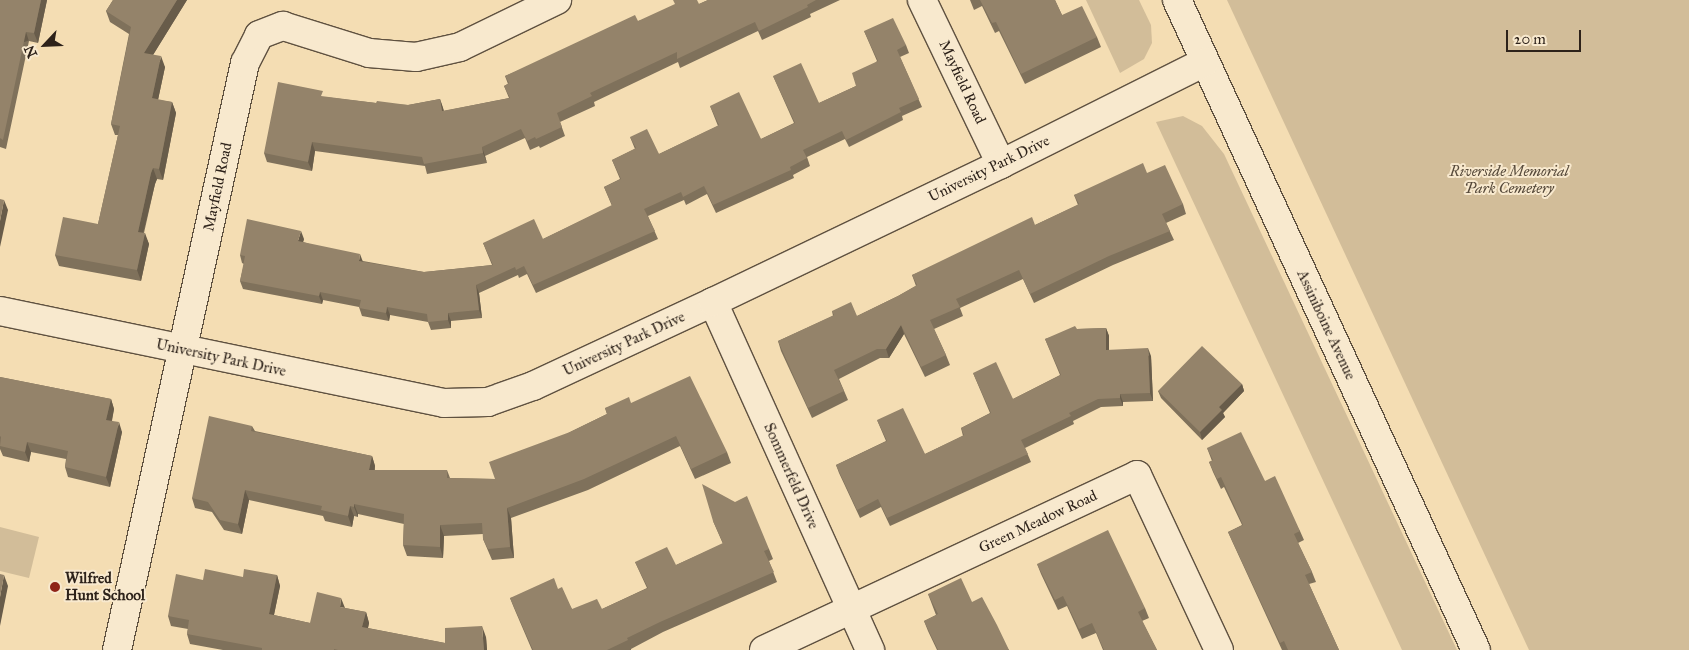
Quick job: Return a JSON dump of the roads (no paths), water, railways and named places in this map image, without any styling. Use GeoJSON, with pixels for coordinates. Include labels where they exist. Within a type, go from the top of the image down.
{"type":"FeatureCollection","features":[{"type":"Feature","properties":{"kind":"street","name":"Mayfield Road"},"geometry":{"type":"LineString","coordinates":[[117,650],[245,63],[259,35],[283,26],[369,53],[416,56],[460,47],[557,0]]}},
{"type":"Feature","properties":{"kind":"street","name":"Mayfield Road"},"geometry":{"type":"LineString","coordinates":[[922,0],[1001,164]]}},
{"type":"Feature","properties":{"kind":"street","name":"Assiniboine Avenue"},"geometry":{"type":"LineString","coordinates":[[1177,0],[1476,650]]}},
{"type":"Feature","properties":{"kind":"street","name":"University Park Drive"},"geometry":{"type":"LineString","coordinates":[[0,311],[444,403],[488,402],[533,386],[713,302],[1001,164],[1205,62]]}},
{"type":"Feature","properties":{"kind":"street","name":"Sommerfeld Drive"},"geometry":{"type":"LineString","coordinates":[[713,302],[870,650]]}},
{"type":"Feature","properties":{"kind":"street","name":"Green Meadow Road"},"geometry":{"type":"LineString","coordinates":[[764,650],[1137,475],[1219,650]]}},
{"type":"Feature","properties":{"kind":"place","name":"Wilfred Hunt School"},"geometry":{"type":"Point","coordinates":[55,587]}},
{"type":"Feature","properties":{"kind":"park label","name":"Riverside Memorial Park Cemetery"},"geometry":{"type":"Point","coordinates":[1509,180]}}]}
